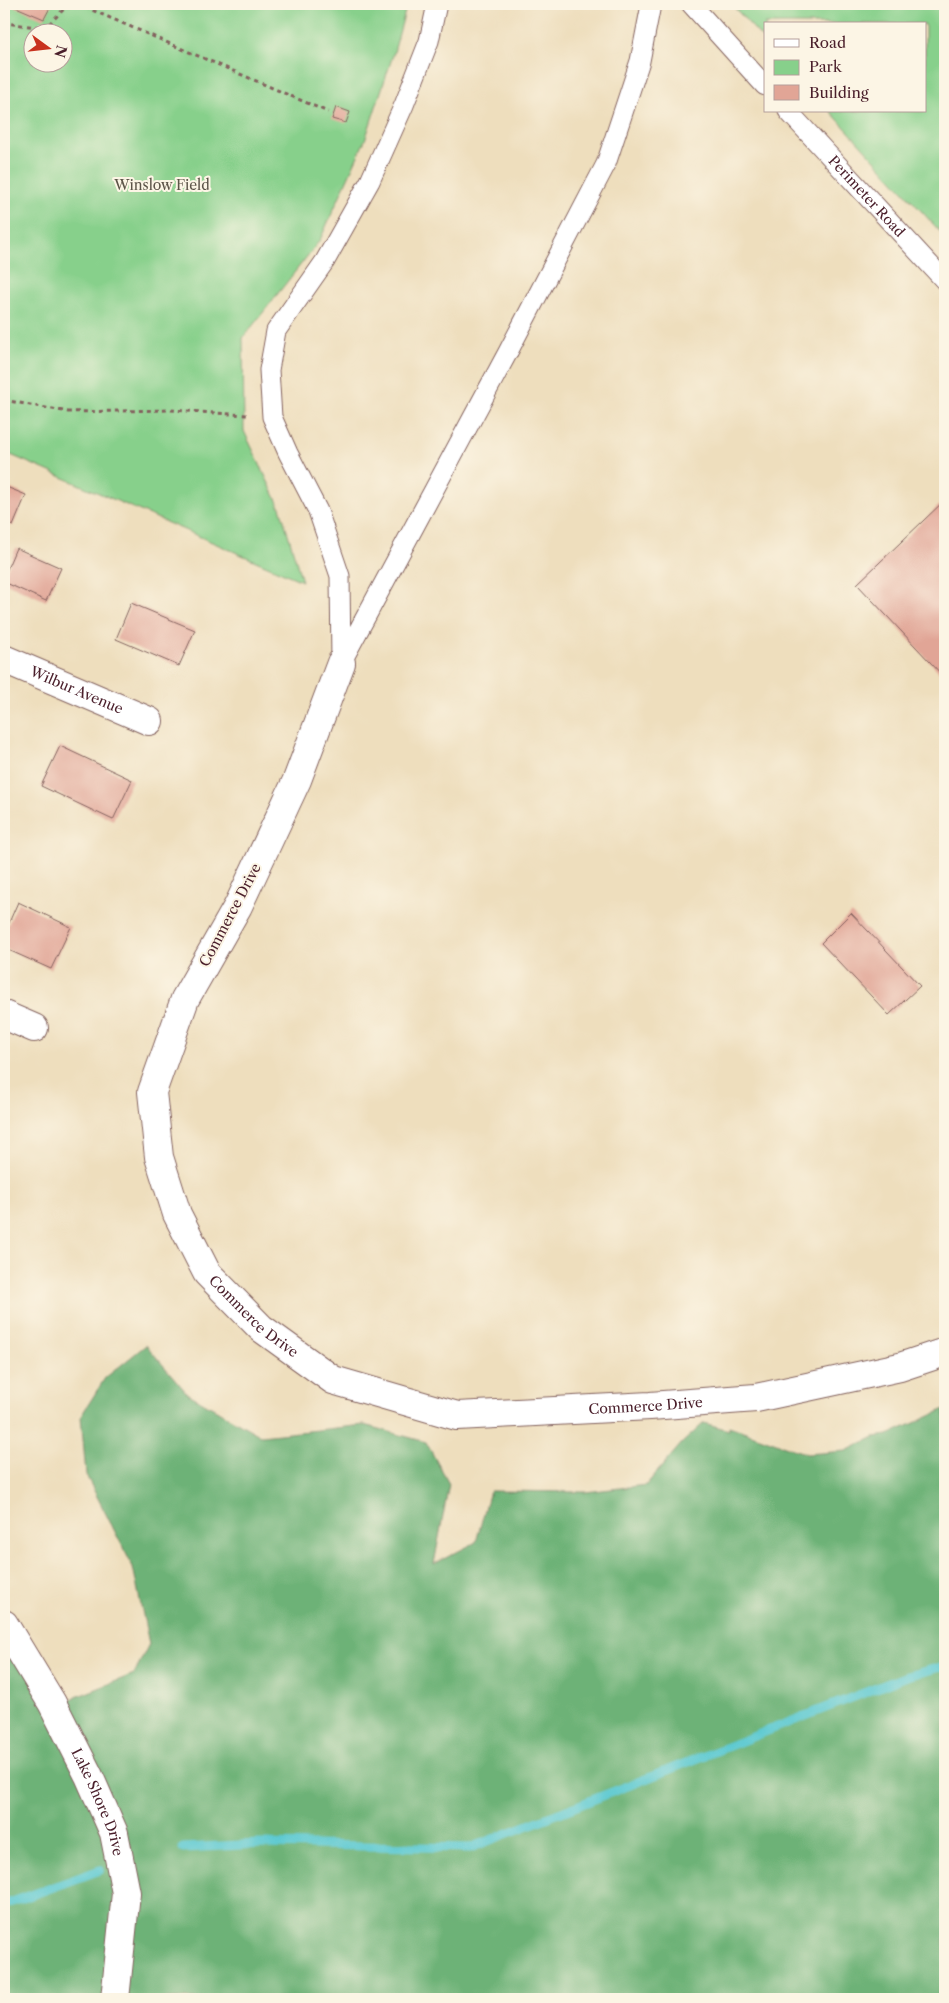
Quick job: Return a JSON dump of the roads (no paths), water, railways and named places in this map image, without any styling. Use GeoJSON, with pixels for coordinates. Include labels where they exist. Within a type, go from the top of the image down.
{"type":"FeatureCollection","features":[{"type":"Feature","properties":{"kind":"street","name":"Wilbur Avenue"},"geometry":{"type":"LineString","coordinates":[[4,659],[149,721]]}},
{"type":"Feature","properties":{"kind":"street","name":"Commerce Drive"},"geometry":{"type":"LineString","coordinates":[[340,663],[297,780],[238,906],[185,999],[152,1092],[159,1157],[177,1214],[207,1273],[261,1328],[333,1380],[457,1416],[650,1406],[756,1398],[900,1367],[945,1352]]}},
{"type":"Feature","properties":{"kind":"street"},"geometry":{"type":"LineString","coordinates":[[4,1015],[34,1028]]}},
{"type":"Feature","properties":{"kind":"street","name":"Lake Shore Drive"},"geometry":{"type":"LineString","coordinates":[[4,1624],[52,1704],[89,1776],[114,1833],[126,1892],[115,1999]]}},
{"type":"Feature","properties":{"kind":"lane"},"geometry":{"type":"LineString","coordinates":[[340,663],[340,576],[318,511],[272,417],[269,370],[276,331],[325,261],[370,181],[404,105],[429,41],[436,4]]}},
{"type":"Feature","properties":{"kind":"lane"},"geometry":{"type":"LineString","coordinates":[[691,4],[764,85]]}},
{"type":"Feature","properties":{"kind":"lane"},"geometry":{"type":"LineString","coordinates":[[340,663],[508,352],[606,164],[640,61],[650,10]]}},
{"type":"Feature","properties":{"kind":"lane","name":"Perimeter Road"},"geometry":{"type":"LineString","coordinates":[[789,112],[945,281]]}},
{"type":"Feature","properties":{"kind":"waterway"},"geometry":{"type":"LineString","coordinates":[[183,1848],[261,1844],[470,1848],[907,1676],[945,1666]]}},
{"type":"Feature","properties":{"kind":"waterway"},"geometry":{"type":"LineString","coordinates":[[4,1905],[100,1870]]}},
{"type":"Feature","properties":{"kind":"park label","name":"Winslow Field"},"geometry":{"type":"Point","coordinates":[162,185]}}]}
